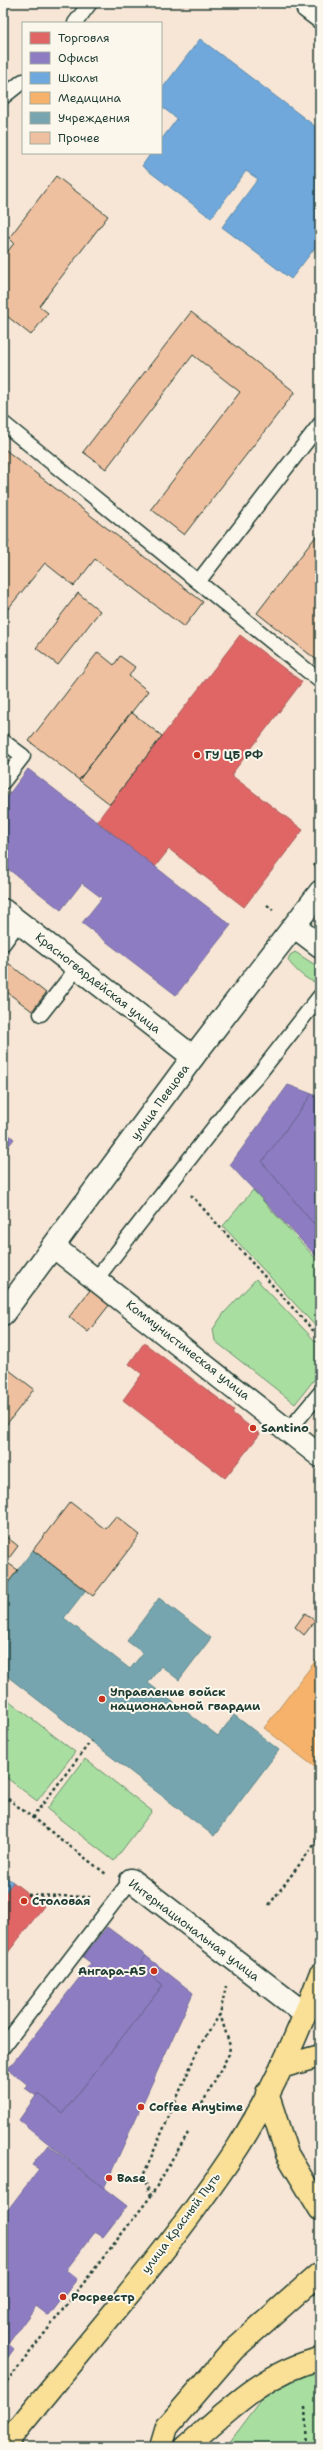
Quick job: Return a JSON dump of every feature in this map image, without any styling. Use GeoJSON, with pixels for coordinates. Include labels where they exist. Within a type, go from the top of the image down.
{"type":"FeatureCollection","features":[{"type":"Feature","properties":{"kind":"main road","name":"улица Красный Путь"},"geometry":{"type":"LineString","coordinates":[[3,2447],[170,2241],[238,2146],[281,2067],[305,2014],[320,1975]]}},
{"type":"Feature","properties":{"kind":"main road"},"geometry":{"type":"LineString","coordinates":[[281,2067],[320,2056]]}},
{"type":"Feature","properties":{"kind":"main road"},"geometry":{"type":"LineString","coordinates":[[267,2093],[287,2154],[320,2210]]}},
{"type":"Feature","properties":{"kind":"main road"},"geometry":{"type":"LineString","coordinates":[[161,2447],[167,2427],[233,2350],[320,2273]]}},
{"type":"Feature","properties":{"kind":"main road"},"geometry":{"type":"LineString","coordinates":[[186,2447],[252,2390],[306,2362],[320,2359]]}},
{"type":"Feature","properties":{"kind":"street","name":"улица Певцова"},"geometry":{"type":"LineString","coordinates":[[3,1314],[54,1247],[192,1057],[320,892]]}},
{"type":"Feature","properties":{"kind":"street","name":"Красногвардейская улица"},"geometry":{"type":"LineString","coordinates":[[11,916],[78,966],[192,1057]]}},
{"type":"Feature","properties":{"kind":"street"},"geometry":{"type":"LineString","coordinates":[[294,927],[320,946]]}},
{"type":"Feature","properties":{"kind":"street","name":"Коммунистическая улица"},"geometry":{"type":"LineString","coordinates":[[54,1247],[97,1278],[320,1456]]}},
{"type":"Feature","properties":{"kind":"street","name":"Интернациональная улица"},"geometry":{"type":"LineString","coordinates":[[131,1880],[305,2014]]}},
{"type":"Feature","properties":{"kind":"lane"},"geometry":{"type":"LineString","coordinates":[[76,22],[90,3]]}},
{"type":"Feature","properties":{"kind":"lane"},"geometry":{"type":"LineString","coordinates":[[304,10],[320,22]]}},
{"type":"Feature","properties":{"kind":"lane"},"geometry":{"type":"LineString","coordinates":[[3,97],[22,83]]}},
{"type":"Feature","properties":{"kind":"lane"},"geometry":{"type":"LineString","coordinates":[[3,423],[320,681]]}},
{"type":"Feature","properties":{"kind":"lane"},"geometry":{"type":"LineString","coordinates":[[198,582],[320,424]]}},
{"type":"Feature","properties":{"kind":"lane"},"geometry":{"type":"LineString","coordinates":[[3,741],[23,756],[3,782]]}},
{"type":"Feature","properties":{"kind":"lane"},"geometry":{"type":"LineString","coordinates":[[3,944],[11,916]]}},
{"type":"Feature","properties":{"kind":"lane"},"geometry":{"type":"LineString","coordinates":[[41,1014],[78,966]]}},
{"type":"Feature","properties":{"kind":"lane"},"geometry":{"type":"LineString","coordinates":[[97,1278],[174,1177],[320,996]]}},
{"type":"Feature","properties":{"kind":"lane"},"geometry":{"type":"LineString","coordinates":[[289,1430],[320,1393]]}},
{"type":"Feature","properties":{"kind":"lane"},"geometry":{"type":"LineString","coordinates":[[3,2047],[131,1880]]}},
{"type":"Feature","properties":{"kind":"path"},"geometry":{"type":"LineString","coordinates":[[174,1177],[320,1338]]}},
{"type":"Feature","properties":{"kind":"path"},"geometry":{"type":"LineString","coordinates":[[32,1818],[91,1741]]}},
{"type":"Feature","properties":{"kind":"path","name":"Интернациональная улица"},"geometry":{"type":"LineString","coordinates":[[3,1795],[103,1873],[131,1880]]}},
{"type":"Feature","properties":{"kind":"path"},"geometry":{"type":"LineString","coordinates":[[269,1905],[320,1837]]}},
{"type":"Feature","properties":{"kind":"path"},"geometry":{"type":"LineString","coordinates":[[28,1894],[92,1897]]}},
{"type":"Feature","properties":{"kind":"path"},"geometry":{"type":"LineString","coordinates":[[151,2196],[143,2176],[198,2049],[220,2014],[226,1985]]}},
{"type":"Feature","properties":{"kind":"path"},"geometry":{"type":"LineString","coordinates":[[202,2104],[229,2054],[230,2046],[220,2014]]}},
{"type":"Feature","properties":{"kind":"path"},"geometry":{"type":"LineString","coordinates":[[4,2385],[151,2196],[188,2133]]}},
{"type":"Feature","properties":{"kind":"path"},"geometry":{"type":"LineString","coordinates":[[305,2407],[307,2447]]}},
{"type":"Feature","properties":{"kind":"green space"},"geometry":{"type":"Polygon","coordinates":[[[295,952],[320,968],[320,981],[316,982],[307,979],[294,967],[288,960],[290,955],[295,952]]]}},
{"type":"Feature","properties":{"kind":"green space"},"geometry":{"type":"Polygon","coordinates":[[[253,1190],[320,1263],[320,1331],[223,1226],[253,1190]]]}},
{"type":"Feature","properties":{"kind":"green space"},"geometry":{"type":"Polygon","coordinates":[[[256,1279],[320,1346],[320,1372],[295,1404],[215,1341],[213,1329],[224,1313],[256,1279]]]}},
{"type":"Feature","properties":{"kind":"green space"},"geometry":{"type":"Polygon","coordinates":[[[3,1696],[75,1752],[37,1801],[3,1775],[3,1696]]]}},
{"type":"Feature","properties":{"kind":"green space"},"geometry":{"type":"Polygon","coordinates":[[[85,1759],[152,1811],[114,1861],[47,1809],[85,1759]]]}},
{"type":"Feature","properties":{"kind":"green space"},"geometry":{"type":"Polygon","coordinates":[[[320,2367],[320,2447],[226,2447],[266,2394],[303,2372],[320,2367]]]}},
{"type":"Feature","properties":{"kind":"building: Торговля","name":"ГУ ЦБ РФ"},"geometry":{"type":"Polygon","coordinates":[[[240,635],[302,682],[231,775],[303,830],[244,907],[169,849],[155,867],[97,821],[240,635]]]}},
{"type":"Feature","properties":{"kind":"building: Торговля"},"geometry":{"type":"Polygon","coordinates":[[[144,1343],[234,1410],[232,1413],[260,1434],[225,1478],[123,1400],[142,1374],[129,1364],[144,1343]]]}},
{"type":"Feature","properties":{"kind":"building: Торговля"},"geometry":{"type":"Polygon","coordinates":[[[13,1882],[44,1906],[3,1959],[3,1895],[13,1882]]]}},
{"type":"Feature","properties":{"kind":"building: Офисы"},"geometry":{"type":"Polygon","coordinates":[[[28,769],[231,925],[176,995],[82,923],[102,898],[82,883],[61,910],[3,865],[3,802],[28,769]]]}},
{"type":"Feature","properties":{"kind":"building: Офисы"},"geometry":{"type":"Polygon","coordinates":[[[288,1085],[312,1094],[262,1162],[312,1222],[320,1226],[320,1260],[230,1165],[288,1085]]]}},
{"type":"Feature","properties":{"kind":"building: Офисы"},"geometry":{"type":"Polygon","coordinates":[[[312,1094],[320,1098],[320,1226],[312,1222],[262,1162],[312,1094]]]}},
{"type":"Feature","properties":{"kind":"building: Офисы"},"geometry":{"type":"Polygon","coordinates":[[[3,1130],[14,1139],[3,1153],[3,1130]]]}},
{"type":"Feature","properties":{"kind":"building: Офисы"},"geometry":{"type":"Polygon","coordinates":[[[107,1927],[146,1956],[139,1966],[163,1985],[63,2113],[38,2093],[36,2096],[25,2088],[28,2085],[8,2069],[91,1963],[83,1957],[107,1927]]]}},
{"type":"Feature","properties":{"kind":"building: Офисы"},"geometry":{"type":"Polygon","coordinates":[[[146,1956],[193,1993],[104,2188],[19,2120],[38,2093],[63,2113],[163,1985],[139,1966],[146,1956]]]}},
{"type":"Feature","properties":{"kind":"building: Офисы"},"geometry":{"type":"Polygon","coordinates":[[[48,2145],[127,2206],[103,2237],[95,2232],[66,2270],[77,2279],[49,2316],[36,2306],[8,2344],[14,2349],[3,2364],[3,2216],[39,2169],[32,2165],[48,2145]]]}},
{"type":"Feature","properties":{"kind":"building: Школы"},"geometry":{"type":"Polygon","coordinates":[[[200,39],[320,130],[320,241],[291,279],[222,227],[258,179],[246,171],[211,218],[142,166],[150,154],[162,154],[162,139],[177,119],[162,107],[162,89],[200,39]]]}},
{"type":"Feature","properties":{"kind":"building: Школы"},"geometry":{"type":"Polygon","coordinates":[[[3,1875],[13,1882],[3,1895],[3,1875]]]}},
{"type":"Feature","properties":{"kind":"building: Медицина"},"geometry":{"type":"Polygon","coordinates":[[[320,1655],[320,1771],[264,1728],[320,1655]]]}},
{"type":"Feature","properties":{"kind":"building: Учреждения","name":"Управление войск национальной гвардии"},"geometry":{"type":"Polygon","coordinates":[[[33,1550],[85,1591],[64,1618],[130,1669],[143,1653],[127,1641],[159,1598],[211,1638],[179,1680],[161,1666],[148,1683],[218,1736],[234,1715],[279,1750],[214,1836],[3,1673],[3,1589],[33,1550]]]}},
{"type":"Feature","properties":{"kind":"building: Прочее"},"geometry":{"type":"Polygon","coordinates":[[[56,176],[108,216],[39,306],[48,313],[31,335],[3,313],[3,258],[14,243],[9,238],[56,176]]]}},
{"type":"Feature","properties":{"kind":"building: Прочее"},"geometry":{"type":"Polygon","coordinates":[[[191,312],[295,392],[184,535],[151,509],[240,392],[193,355],[106,469],[83,452],[191,312]]]}},
{"type":"Feature","properties":{"kind":"building: Прочее"},"geometry":{"type":"Polygon","coordinates":[[[3,448],[203,602],[184,627],[95,559],[74,586],[45,563],[3,615],[3,550],[9,542],[3,537],[3,448]]]}},
{"type":"Feature","properties":{"kind":"building: Прочее"},"geometry":{"type":"Polygon","coordinates":[[[320,531],[320,659],[318,661],[257,613],[320,531]]]}},
{"type":"Feature","properties":{"kind":"building: Прочее"},"geometry":{"type":"Polygon","coordinates":[[[78,593],[100,611],[58,665],[36,648],[78,593]]]}},
{"type":"Feature","properties":{"kind":"building: Прочее"},"geometry":{"type":"Polygon","coordinates":[[[98,652],[114,665],[120,656],[135,667],[129,676],[148,691],[79,780],[29,741],[98,652]]]}},
{"type":"Feature","properties":{"kind":"building: Прочее"},"geometry":{"type":"Polygon","coordinates":[[[131,712],[162,736],[110,804],[79,780],[131,712]]]}},
{"type":"Feature","properties":{"kind":"building: Прочее"},"geometry":{"type":"Polygon","coordinates":[[[7,962],[46,993],[32,1011],[3,989],[3,967],[7,962]]]}},
{"type":"Feature","properties":{"kind":"building: Прочее"},"geometry":{"type":"Polygon","coordinates":[[[91,1289],[110,1304],[88,1332],[69,1317],[91,1289]]]}},
{"type":"Feature","properties":{"kind":"building: Прочее"},"geometry":{"type":"Polygon","coordinates":[[[9,1370],[34,1389],[3,1429],[3,1378],[9,1370]]]}},
{"type":"Feature","properties":{"kind":"building: Прочее"},"geometry":{"type":"Polygon","coordinates":[[[70,1502],[105,1529],[116,1516],[140,1535],[93,1596],[33,1550],[70,1502]]]}},
{"type":"Feature","properties":{"kind":"building: Прочее"},"geometry":{"type":"Polygon","coordinates":[[[3,1534],[18,1546],[6,1562],[18,1570],[3,1589],[3,1534]]]}},
{"type":"Feature","properties":{"kind":"building: Прочее"},"geometry":{"type":"Polygon","coordinates":[[[305,1613],[315,1621],[304,1635],[295,1627],[305,1613]]]}},
{"type":"Feature","properties":{"kind":"place","name":"ГУ ЦБ РФ"},"geometry":{"type":"Point","coordinates":[197,755]}},
{"type":"Feature","properties":{"kind":"place","name":"Santino"},"geometry":{"type":"Point","coordinates":[253,1428]}},
{"type":"Feature","properties":{"kind":"place","name":"Управление войск национальной гвардии"},"geometry":{"type":"Point","coordinates":[102,1699]}},
{"type":"Feature","properties":{"kind":"place","name":"Столовая"},"geometry":{"type":"Point","coordinates":[24,1901]}},
{"type":"Feature","properties":{"kind":"place","name":"Ангара-А5"},"geometry":{"type":"Point","coordinates":[154,1971]}},
{"type":"Feature","properties":{"kind":"place","name":"Coffee Anytime"},"geometry":{"type":"Point","coordinates":[141,2107]}},
{"type":"Feature","properties":{"kind":"place","name":"Base"},"geometry":{"type":"Point","coordinates":[109,2178]}},
{"type":"Feature","properties":{"kind":"place","name":"Росреестр"},"geometry":{"type":"Point","coordinates":[63,2297]}}]}
